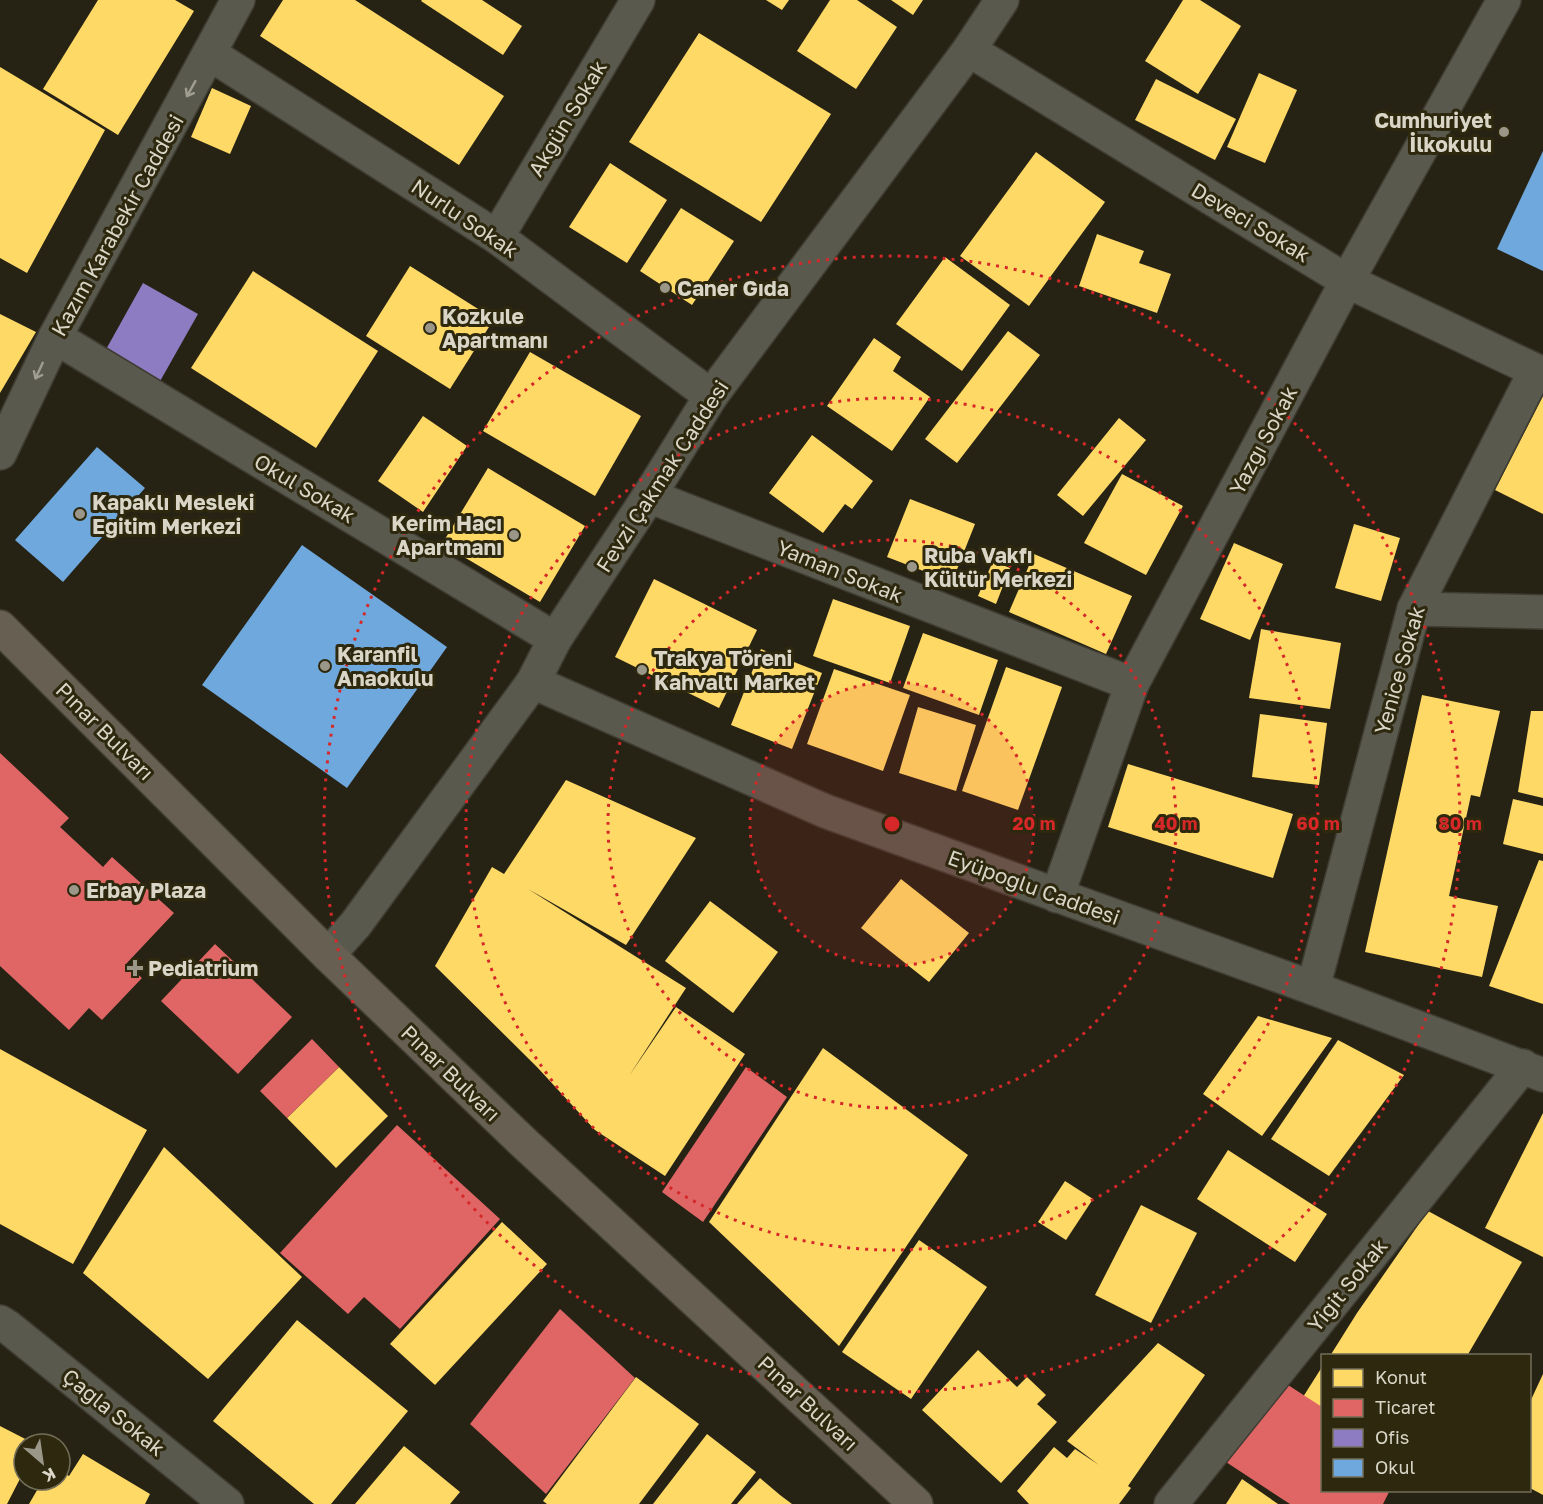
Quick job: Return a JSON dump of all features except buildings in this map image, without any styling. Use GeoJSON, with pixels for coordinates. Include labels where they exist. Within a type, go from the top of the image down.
{"type":"FeatureCollection","features":[{"type":"Feature","properties":{"kind":"main road","name":"Pınar Bulvarı"},"geometry":{"type":"LineString","coordinates":[[0,627],[328,955],[523,1142],[916,1504]]}},
{"type":"Feature","properties":{"kind":"street","name":"Kazım Karabekir Caddesi"},"geometry":{"type":"LineString","coordinates":[[0,453],[55,337],[238,0]]}},
{"type":"Feature","properties":{"kind":"street","name":"Akgün Sokak"},"geometry":{"type":"LineString","coordinates":[[497,237],[638,0]]}},
{"type":"Feature","properties":{"kind":"street","name":"Fevzi Çakmak Caddesi"},"geometry":{"type":"LineString","coordinates":[[328,955],[355,925],[533,682],[555,639],[649,496],[711,396],[969,50],[1002,0]]}},
{"type":"Feature","properties":{"kind":"street","name":"Yazgı Sokak"},"geometry":{"type":"LineString","coordinates":[[1057,896],[1132,684],[1347,281],[1504,0]]}},
{"type":"Feature","properties":{"kind":"street","name":"Deveci Sokak"},"geometry":{"type":"LineString","coordinates":[[969,50],[1347,281],[1539,373]]}},
{"type":"Feature","properties":{"kind":"street","name":"Nurlu Sokak"},"geometry":{"type":"LineString","coordinates":[[210,54],[497,237],[711,396]]}},
{"type":"Feature","properties":{"kind":"street","name":"Okul Sokak"},"geometry":{"type":"LineString","coordinates":[[55,337],[555,639]]}},
{"type":"Feature","properties":{"kind":"street","name":"Yenice Sokak"},"geometry":{"type":"LineString","coordinates":[[1313,988],[1414,609],[1539,373]]}},
{"type":"Feature","properties":{"kind":"street","name":"Yaman Sokak"},"geometry":{"type":"LineString","coordinates":[[649,496],[1132,684]]}},
{"type":"Feature","properties":{"kind":"street"},"geometry":{"type":"LineString","coordinates":[[1414,609],[1543,612]]}},
{"type":"Feature","properties":{"kind":"street","name":"Eyüpoğlu Caddesi"},"geometry":{"type":"LineString","coordinates":[[533,682],[825,811],[1313,988],[1533,1071]]}},
{"type":"Feature","properties":{"kind":"street","name":"Yiğit Sokak"},"geometry":{"type":"LineString","coordinates":[[1171,1504],[1533,1071]]}},
{"type":"Feature","properties":{"kind":"street","name":"Çağla Sokak"},"geometry":{"type":"LineString","coordinates":[[0,1322],[18,1334],[227,1504]]}},
{"type":"Feature","properties":{"kind":"place","name":"Cumhuriyet İlkokulu"},"geometry":{"type":"Point","coordinates":[1504,132]}},
{"type":"Feature","properties":{"kind":"place","name":"Caner Gıda"},"geometry":{"type":"Point","coordinates":[665,288]}},
{"type":"Feature","properties":{"kind":"place","name":"Kozkule Apartmanı"},"geometry":{"type":"Point","coordinates":[430,328]}},
{"type":"Feature","properties":{"kind":"place","name":"Kapaklı Mesleki Eğitim Merkezi"},"geometry":{"type":"Point","coordinates":[80,514]}},
{"type":"Feature","properties":{"kind":"place","name":"Kerim Hacı Apartmanı"},"geometry":{"type":"Point","coordinates":[514,535]}},
{"type":"Feature","properties":{"kind":"place","name":"Ruba Vakfı Kültür Merkezi"},"geometry":{"type":"Point","coordinates":[912,567]}},
{"type":"Feature","properties":{"kind":"place","name":"Karanfil Anaokulu"},"geometry":{"type":"Point","coordinates":[325,666]}},
{"type":"Feature","properties":{"kind":"place","name":"Trakya Töreni Kahvaltı Market"},"geometry":{"type":"Point","coordinates":[642,670]}},
{"type":"Feature","properties":{"kind":"place","name":"Erbay Plaza"},"geometry":{"type":"Point","coordinates":[74,890]}},
{"type":"Feature","properties":{"kind":"place","name":"Pediatrium"},"geometry":{"type":"Point","coordinates":[135,968]}}]}
